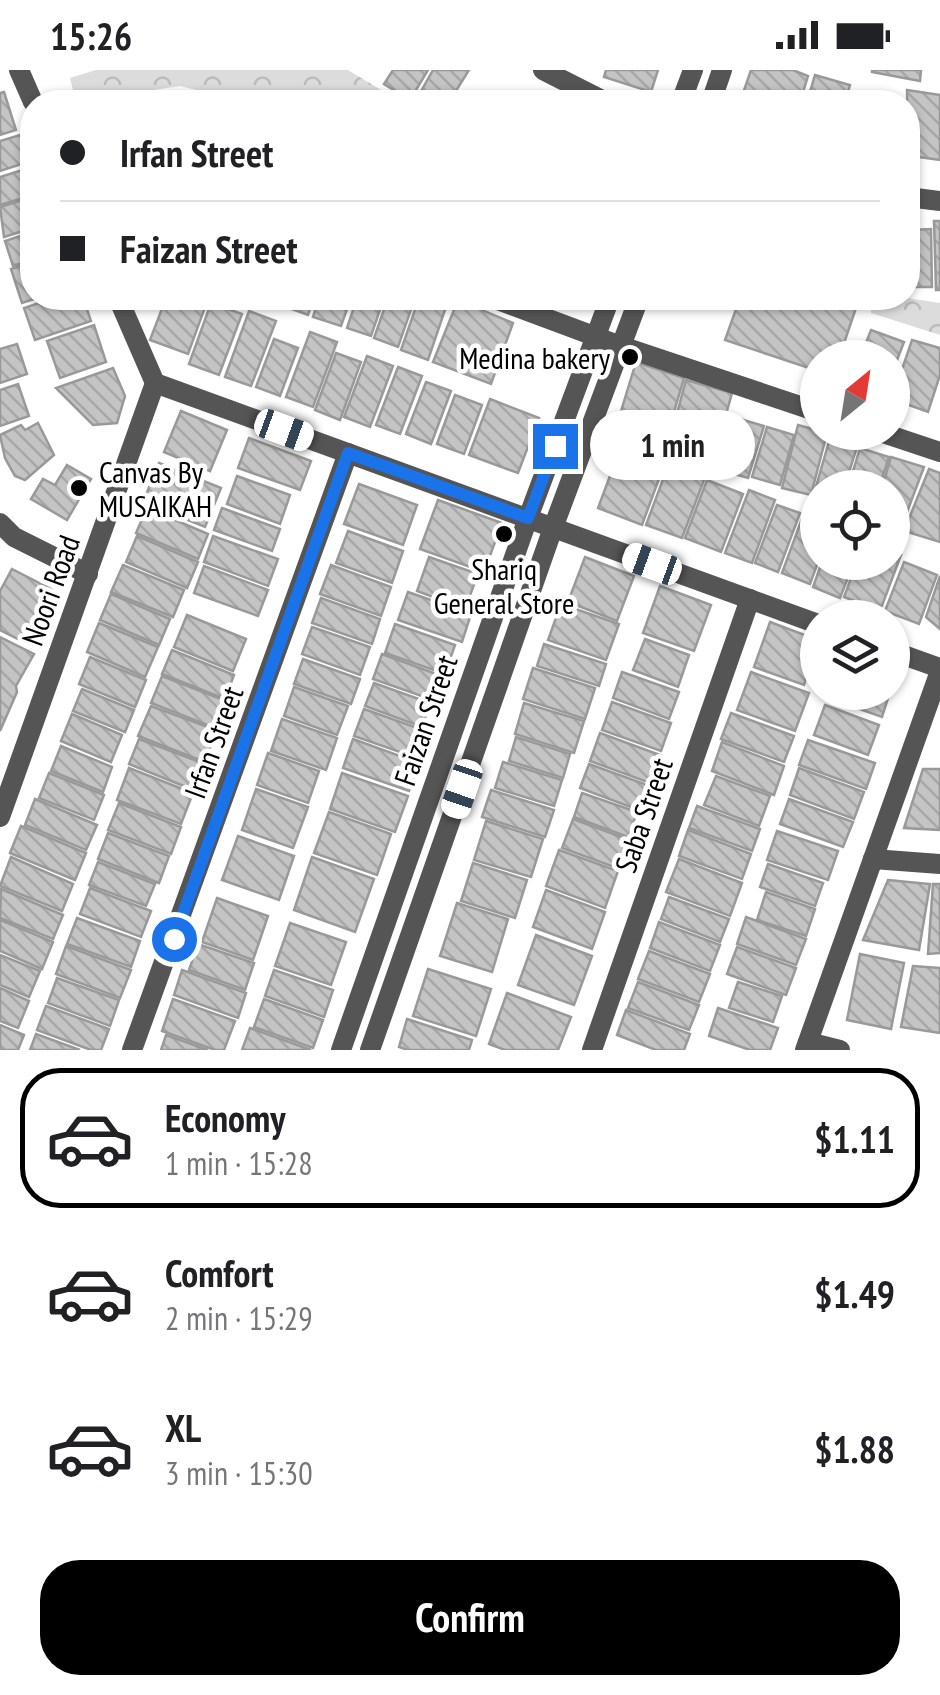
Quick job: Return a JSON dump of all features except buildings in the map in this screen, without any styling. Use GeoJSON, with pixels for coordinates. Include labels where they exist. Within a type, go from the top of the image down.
{"type":"FeatureCollection","features":[{"type":"Feature","properties":{"kind":"street"},"geometry":{"type":"LineString","coordinates":[[543,70],[582,90]]}},
{"type":"Feature","properties":{"kind":"street"},"geometry":{"type":"LineString","coordinates":[[123,310],[155,383],[800,617]]}},
{"type":"Feature","properties":{"kind":"street"},"geometry":{"type":"LineString","coordinates":[[524,310],[800,406]]}},
{"type":"Feature","properties":{"kind":"street","name":"Faizan Street"},"geometry":{"type":"LineString","coordinates":[[340,1050],[605,310]]}},
{"type":"Feature","properties":{"kind":"street","name":"Faizan Street"},"geometry":{"type":"LineString","coordinates":[[370,1050],[634,310]]}},
{"type":"Feature","properties":{"kind":"street","name":"Noori Road"},"geometry":{"type":"LineString","coordinates":[[0,817],[8,768],[88,574],[155,383]]}},
{"type":"Feature","properties":{"kind":"street"},"geometry":{"type":"LineString","coordinates":[[910,442],[940,452]]}},
{"type":"Feature","properties":{"kind":"street","name":"Irfan Street"},"geometry":{"type":"LineString","coordinates":[[132,1050],[348,453]]}},
{"type":"Feature","properties":{"kind":"street"},"geometry":{"type":"LineString","coordinates":[[0,523],[14,538],[88,574]]}},
{"type":"Feature","properties":{"kind":"street","name":"Saba Street"},"geometry":{"type":"LineString","coordinates":[[592,1050],[750,599]]}},
{"type":"Feature","properties":{"kind":"street"},"geometry":{"type":"LineString","coordinates":[[840,1050],[806,1046],[940,670],[910,658]]}},
{"type":"Feature","properties":{"kind":"street"},"geometry":{"type":"LineString","coordinates":[[873,859],[940,864]]}},
{"type":"Feature","properties":{"kind":"green space"},"geometry":{"type":"Polygon","coordinates":[[[96,70],[348,70],[381,90],[196,90],[180,86],[154,90],[73,90],[70,78],[96,70]]]}},
{"type":"Feature","properties":{"kind":"green space"},"geometry":{"type":"Polygon","coordinates":[[[920,300],[940,303],[940,335],[871,313],[920,310],[920,300]]]}},
{"type":"Feature","properties":{"kind":"place","name":"Medina bakery"},"geometry":{"type":"Point","coordinates":[630,357]}},
{"type":"Feature","properties":{"kind":"place","name":"Canvas By MUSAIKAH"},"geometry":{"type":"Point","coordinates":[79,488]}},
{"type":"Feature","properties":{"kind":"place","name":"Shariq General Store"},"geometry":{"type":"Point","coordinates":[504,534]}},
{"type":"Feature","properties":{"kind":"route"},"geometry":{"type":"LineString","coordinates":[[174,939],[348,453],[528,518],[555,446]]}}]}
